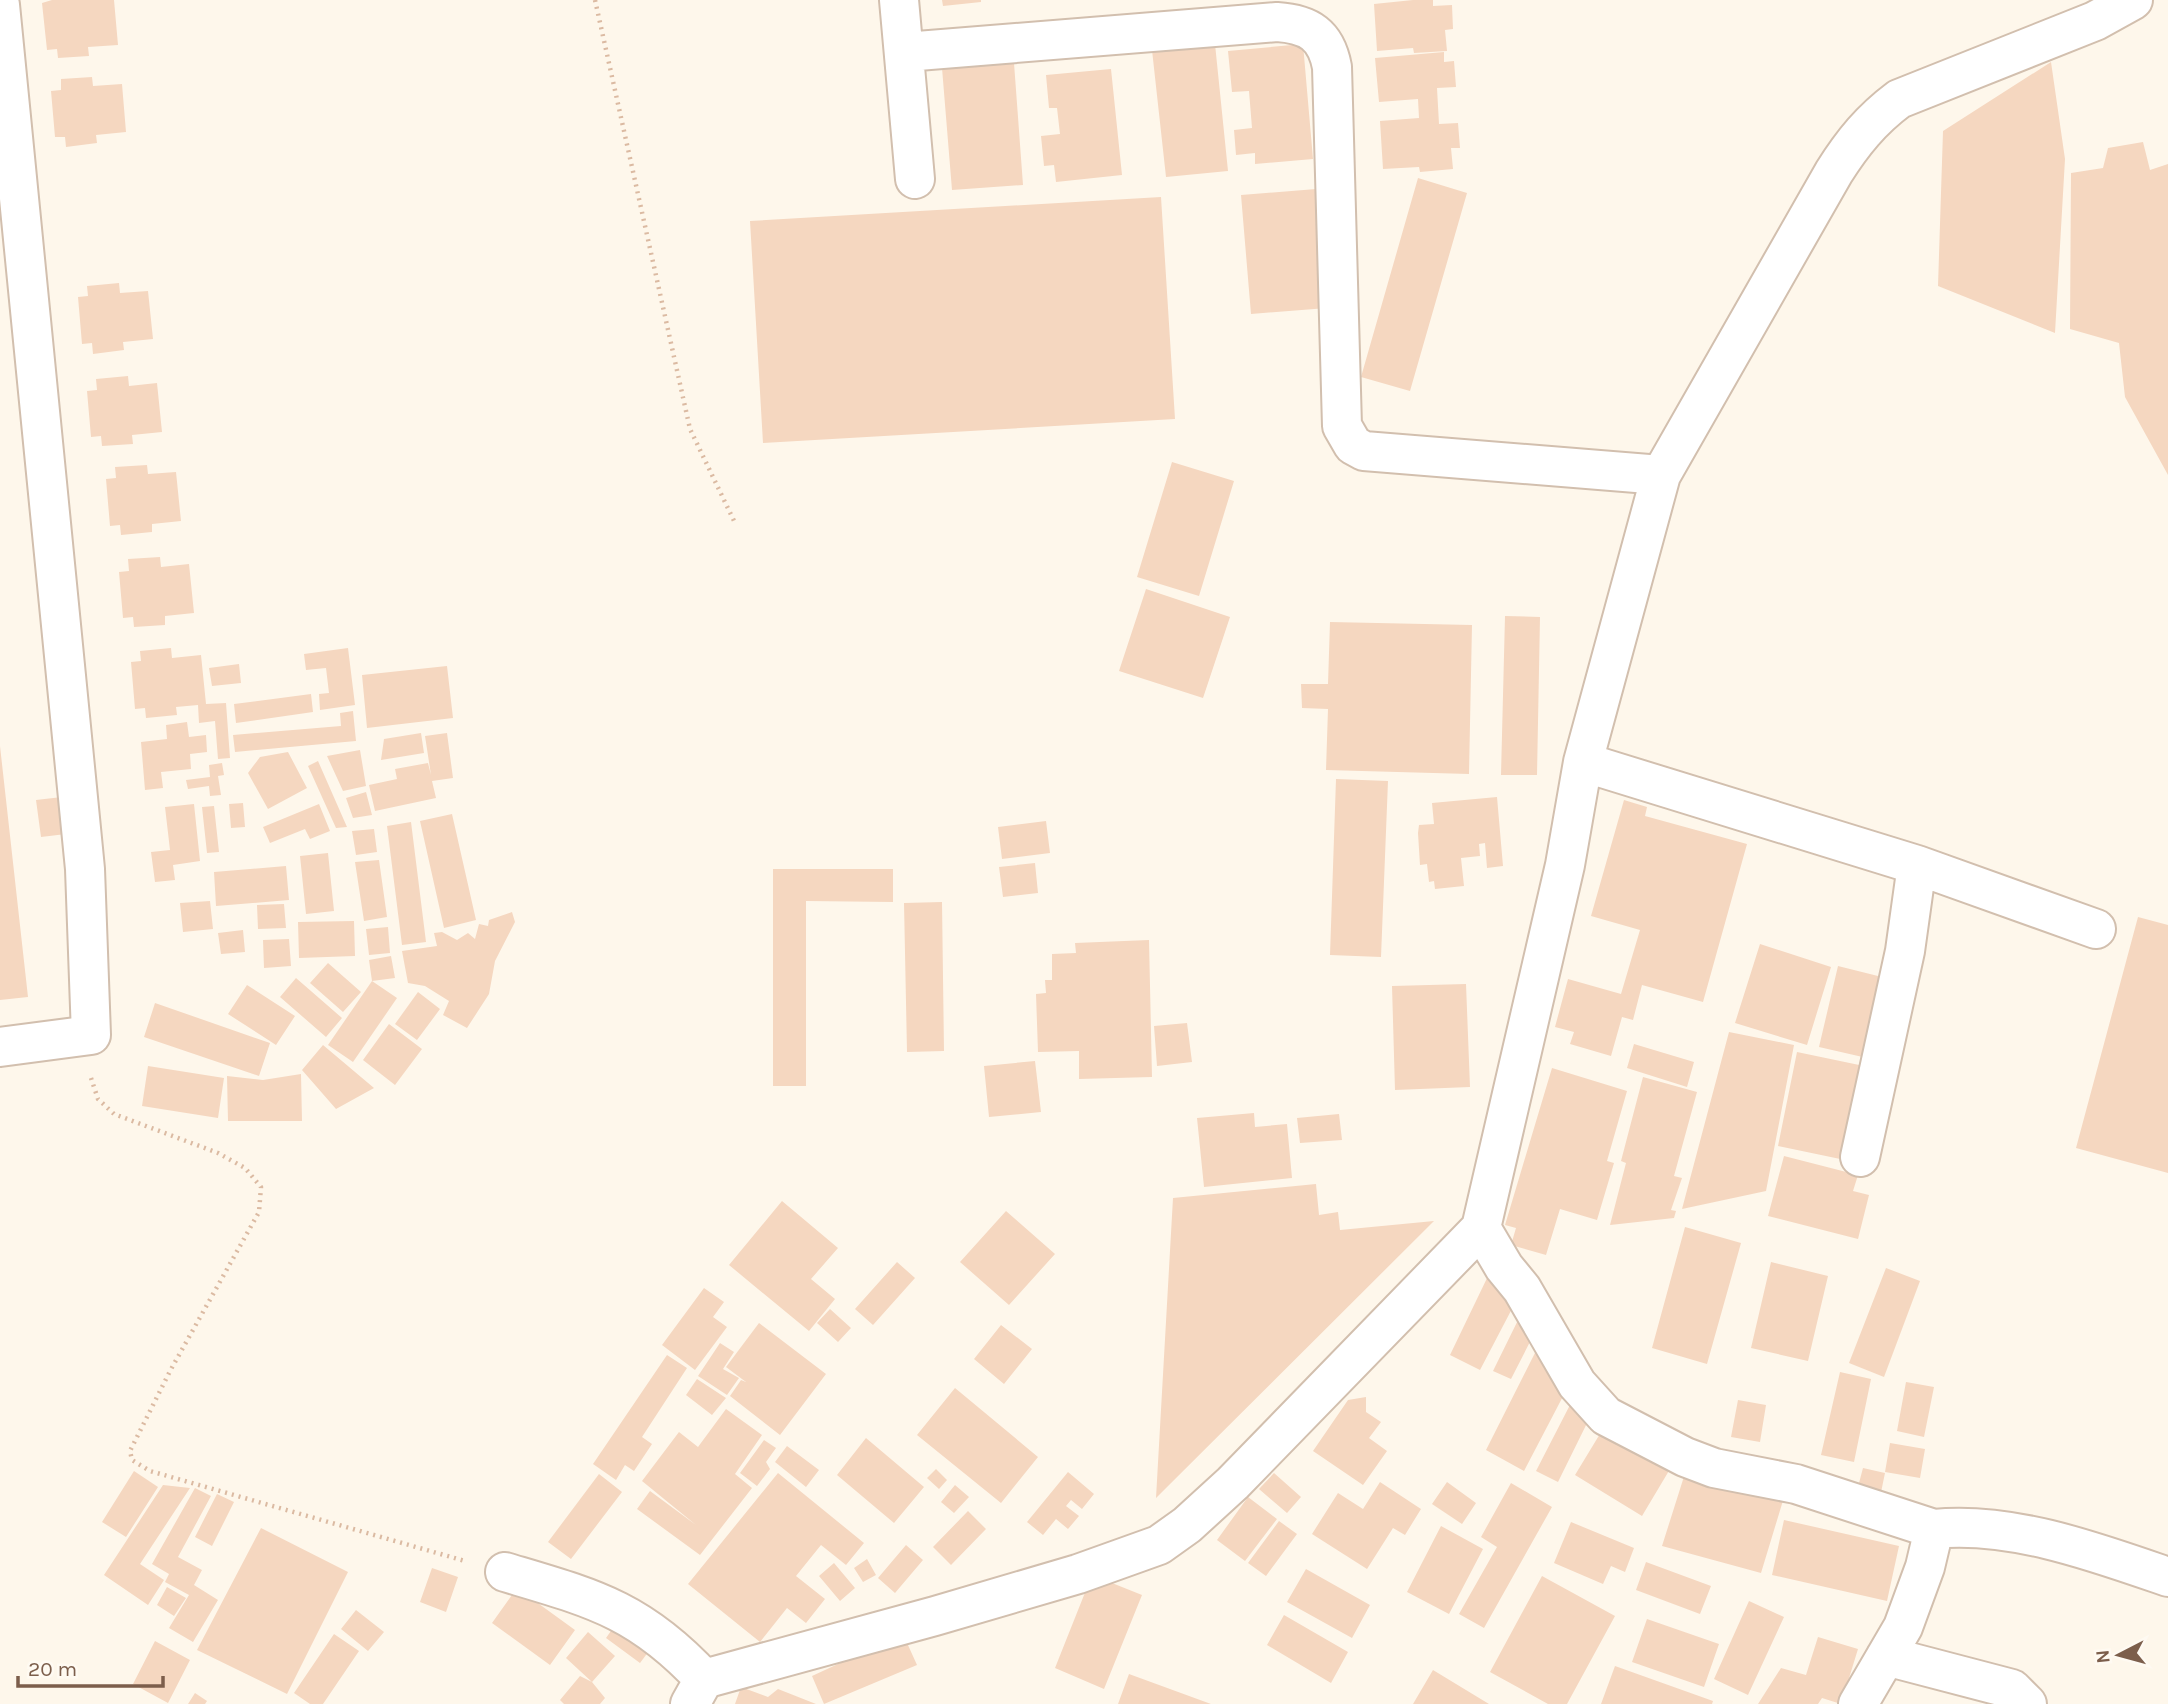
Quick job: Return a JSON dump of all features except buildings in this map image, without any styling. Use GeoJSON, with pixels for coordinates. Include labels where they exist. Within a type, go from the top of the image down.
{"type":"FeatureCollection","features":[{"type":"Feature","properties":{"kind":"street"},"geometry":{"type":"LineString","coordinates":[[899,0],[915,179]]}},
{"type":"Feature","properties":{"kind":"street"},"geometry":{"type":"LineString","coordinates":[[505,1572],[606,1604],[649,1628],[678,1651],[697,1691],[1078,1574],[1159,1545],[1187,1525],[1233,1483],[1481,1228],[1565,865],[1583,762],[1661,475],[1834,172],[1858,135],[1876,116],[1899,99],[2095,21],[2133,0]]}},
{"type":"Feature","properties":{"kind":"street"},"geometry":{"type":"LineString","coordinates":[[0,5],[8,180],[85,869],[91,1035],[0,1047]]}},
{"type":"Feature","properties":{"kind":"street"},"geometry":{"type":"LineString","coordinates":[[905,52],[1277,22],[1306,27],[1320,35],[1332,67],[1341,411],[1342,426],[1353,445],[1364,452],[1661,475]]}},
{"type":"Feature","properties":{"kind":"street"},"geometry":{"type":"LineString","coordinates":[[1583,762],[1917,865],[2096,929]]}},
{"type":"Feature","properties":{"kind":"street"},"geometry":{"type":"LineString","coordinates":[[1860,1157],[1905,951],[1917,865]]}},
{"type":"Feature","properties":{"kind":"street"},"geometry":{"type":"LineString","coordinates":[[1481,1228],[1504,1267],[1522,1289],[1577,1384],[1606,1416],[1685,1457],[1714,1468],[1796,1483],[1934,1529],[1958,1527],[2072,1545],[2168,1577]]}},
{"type":"Feature","properties":{"kind":"street"},"geometry":{"type":"LineString","coordinates":[[1858,1704],[1903,1627],[1925,1567],[1934,1529]]}},
{"type":"Feature","properties":{"kind":"street"},"geometry":{"type":"LineString","coordinates":[[1886,1656],[2012,1689],[2027,1704]]}},
{"type":"Feature","properties":{"kind":"path"},"geometry":{"type":"LineString","coordinates":[[595,0],[690,429],[735,523]]}},
{"type":"Feature","properties":{"kind":"path"},"geometry":{"type":"LineString","coordinates":[[91,1035],[90,1078],[98,1099],[114,1114],[218,1153],[245,1168],[261,1186],[259,1212],[135,1438],[130,1451],[132,1460],[149,1471],[188,1483],[505,1572]]}}]}
